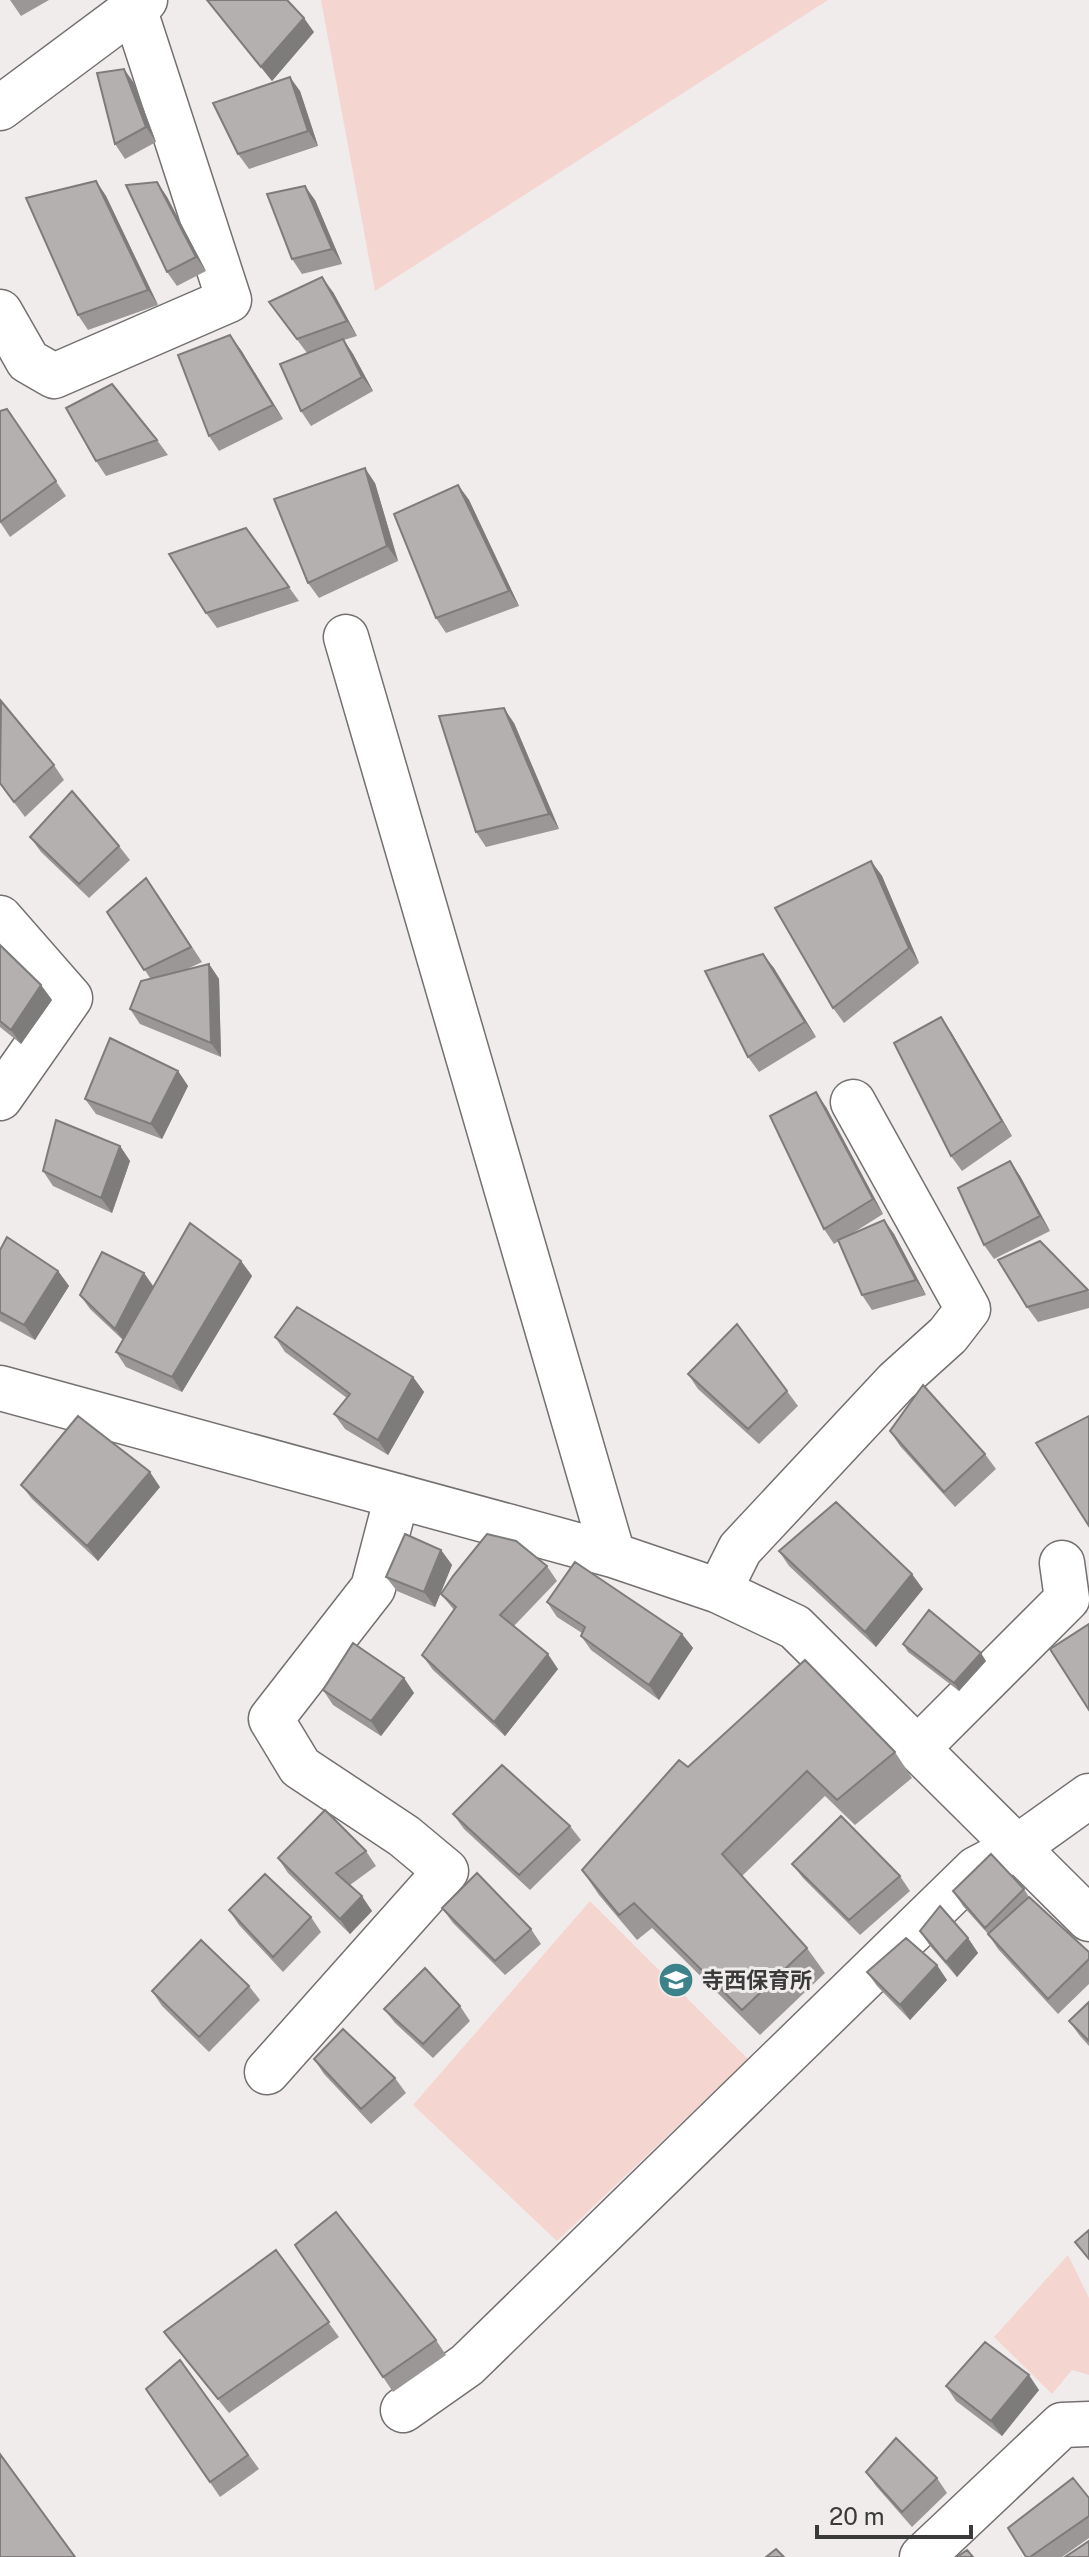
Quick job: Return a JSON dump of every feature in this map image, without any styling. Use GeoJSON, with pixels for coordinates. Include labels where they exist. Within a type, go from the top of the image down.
{"type":"FeatureCollection","features":[{"type":"Feature","properties":{"kind":"street"},"geometry":{"type":"LineString","coordinates":[[0,108],[139,4],[229,300],[54,376],[28,361],[0,312]]}},
{"type":"Feature","properties":{"kind":"street"},"geometry":{"type":"LineString","coordinates":[[346,637],[613,1555]]}},
{"type":"Feature","properties":{"kind":"street"},"geometry":{"type":"LineString","coordinates":[[0,918],[70,998],[0,1098]]}},
{"type":"Feature","properties":{"kind":"street"},"geometry":{"type":"LineString","coordinates":[[719,1591],[740,1549],[896,1382],[948,1335],[968,1309],[853,1102]]}},
{"type":"Feature","properties":{"kind":"street"},"geometry":{"type":"LineString","coordinates":[[0,1388],[613,1555],[719,1591],[795,1627],[1089,1919]]}},
{"type":"Feature","properties":{"kind":"street"},"geometry":{"type":"LineString","coordinates":[[267,2072],[446,1871],[404,1836],[300,1767],[271,1719],[373,1588],[397,1496]]}},
{"type":"Feature","properties":{"kind":"street"},"geometry":{"type":"LineString","coordinates":[[919,1747],[1067,1599],[1062,1563]]}},
{"type":"Feature","properties":{"kind":"street"},"geometry":{"type":"LineString","coordinates":[[403,2410],[467,2365],[976,1869],[1016,1848],[1089,1796]]}},
{"type":"Feature","properties":{"kind":"street"},"geometry":{"type":"LineString","coordinates":[[922,2557],[1062,2425],[1089,2424]]}},
{"type":"Feature","properties":{"kind":"shaded area"},"geometry":{"type":"Polygon","coordinates":[[[321,0],[828,0],[375,291],[321,0]]]}},
{"type":"Feature","properties":{"kind":"shaded area"},"geometry":{"type":"Polygon","coordinates":[[[590,1901],[748,2059],[557,2241],[413,2105],[590,1901]]]}},
{"type":"Feature","properties":{"kind":"shaded area"},"geometry":{"type":"Polygon","coordinates":[[[1068,2255],[1089,2298],[1089,2375],[1072,2370],[1052,2394],[994,2337],[1068,2255]]]}},
{"type":"Feature","properties":{"kind":"building"},"geometry":{"type":"Polygon","coordinates":[[[207,0],[287,0],[304,18],[261,67],[207,0]]]}},
{"type":"Feature","properties":{"kind":"building"},"geometry":{"type":"Polygon","coordinates":[[[124,69],[146,127],[115,144],[97,73],[124,69]]]}},
{"type":"Feature","properties":{"kind":"building"},"geometry":{"type":"Polygon","coordinates":[[[290,77],[308,131],[238,154],[213,103],[290,77]]]}},
{"type":"Feature","properties":{"kind":"building"},"geometry":{"type":"Polygon","coordinates":[[[96,181],[148,290],[78,315],[26,198],[96,181]]]}},
{"type":"Feature","properties":{"kind":"building"},"geometry":{"type":"Polygon","coordinates":[[[157,182],[196,257],[167,272],[126,185],[157,182]]]}},
{"type":"Feature","properties":{"kind":"building"},"geometry":{"type":"Polygon","coordinates":[[[305,186],[332,249],[292,259],[267,194],[305,186]]]}},
{"type":"Feature","properties":{"kind":"building"},"geometry":{"type":"Polygon","coordinates":[[[322,277],[347,321],[297,339],[269,302],[322,277]]]}},
{"type":"Feature","properties":{"kind":"building"},"geometry":{"type":"Polygon","coordinates":[[[230,335],[273,405],[209,436],[178,355],[230,335]]]}},
{"type":"Feature","properties":{"kind":"building"},"geometry":{"type":"Polygon","coordinates":[[[343,339],[362,377],[301,411],[280,364],[343,339]]]}},
{"type":"Feature","properties":{"kind":"building"},"geometry":{"type":"Polygon","coordinates":[[[112,384],[157,440],[96,461],[66,408],[112,384]]]}},
{"type":"Feature","properties":{"kind":"building"},"geometry":{"type":"Polygon","coordinates":[[[7,409],[56,481],[0,522],[0,411],[7,409]]]}},
{"type":"Feature","properties":{"kind":"building"},"geometry":{"type":"Polygon","coordinates":[[[365,468],[387,546],[308,583],[274,499],[365,468]]]}},
{"type":"Feature","properties":{"kind":"building"},"geometry":{"type":"Polygon","coordinates":[[[458,485],[509,591],[436,618],[394,514],[458,485]]]}},
{"type":"Feature","properties":{"kind":"building"},"geometry":{"type":"Polygon","coordinates":[[[246,528],[289,587],[206,613],[169,554],[246,528]]]}},
{"type":"Feature","properties":{"kind":"building"},"geometry":{"type":"Polygon","coordinates":[[[1,701],[54,765],[14,802],[0,783],[1,701]]]}},
{"type":"Feature","properties":{"kind":"building"},"geometry":{"type":"Polygon","coordinates":[[[504,708],[549,814],[476,832],[439,716],[504,708]]]}},
{"type":"Feature","properties":{"kind":"building"},"geometry":{"type":"Polygon","coordinates":[[[72,791],[119,846],[79,884],[30,837],[72,791]]]}},
{"type":"Feature","properties":{"kind":"building"},"geometry":{"type":"Polygon","coordinates":[[[871,861],[909,948],[833,1008],[775,908],[871,861]]]}},
{"type":"Feature","properties":{"kind":"building"},"geometry":{"type":"Polygon","coordinates":[[[146,878],[191,947],[144,970],[107,912],[146,878]]]}},
{"type":"Feature","properties":{"kind":"building"},"geometry":{"type":"Polygon","coordinates":[[[0,945],[41,985],[11,1030],[0,1021],[0,945]]]}},
{"type":"Feature","properties":{"kind":"building"},"geometry":{"type":"Polygon","coordinates":[[[763,954],[805,1022],[748,1057],[705,971],[763,954]]]}},
{"type":"Feature","properties":{"kind":"building"},"geometry":{"type":"Polygon","coordinates":[[[209,964],[211,1043],[130,1009],[141,981],[209,964]]]}},
{"type":"Feature","properties":{"kind":"building"},"geometry":{"type":"Polygon","coordinates":[[[941,1017],[1002,1121],[951,1156],[894,1043],[941,1017]]]}},
{"type":"Feature","properties":{"kind":"building"},"geometry":{"type":"Polygon","coordinates":[[[110,1038],[178,1071],[151,1124],[85,1099],[110,1038]]]}},
{"type":"Feature","properties":{"kind":"building"},"geometry":{"type":"Polygon","coordinates":[[[816,1092],[873,1199],[824,1229],[770,1116],[816,1092]]]}},
{"type":"Feature","properties":{"kind":"building"},"geometry":{"type":"Polygon","coordinates":[[[56,1120],[120,1146],[101,1198],[43,1171],[56,1120]]]}},
{"type":"Feature","properties":{"kind":"building"},"geometry":{"type":"Polygon","coordinates":[[[1010,1161],[1040,1216],[984,1245],[958,1188],[1010,1161]]]}},
{"type":"Feature","properties":{"kind":"building"},"geometry":{"type":"Polygon","coordinates":[[[884,1220],[916,1280],[862,1295],[838,1240],[884,1220]]]}},
{"type":"Feature","properties":{"kind":"building"},"geometry":{"type":"Polygon","coordinates":[[[190,1223],[241,1261],[172,1377],[116,1352],[190,1223]]]}},
{"type":"Feature","properties":{"kind":"building"},"geometry":{"type":"Polygon","coordinates":[[[7,1237],[58,1271],[24,1325],[0,1312],[0,1250],[7,1237]]]}},
{"type":"Feature","properties":{"kind":"building"},"geometry":{"type":"Polygon","coordinates":[[[1040,1241],[1088,1290],[1027,1307],[998,1260],[1040,1241]]]}},
{"type":"Feature","properties":{"kind":"building"},"geometry":{"type":"Polygon","coordinates":[[[102,1252],[144,1273],[115,1329],[80,1295],[102,1252]]]}},
{"type":"Feature","properties":{"kind":"building"},"geometry":{"type":"Polygon","coordinates":[[[297,1307],[413,1377],[378,1440],[334,1414],[350,1394],[275,1337],[297,1307]]]}},
{"type":"Feature","properties":{"kind":"building"},"geometry":{"type":"Polygon","coordinates":[[[737,1324],[787,1391],[748,1429],[688,1374],[737,1324]]]}},
{"type":"Feature","properties":{"kind":"building"},"geometry":{"type":"Polygon","coordinates":[[[923,1385],[985,1454],[944,1492],[890,1431],[923,1385]]]}},
{"type":"Feature","properties":{"kind":"building"},"geometry":{"type":"Polygon","coordinates":[[[78,1416],[150,1472],[87,1546],[21,1485],[78,1416]]]}},
{"type":"Feature","properties":{"kind":"building"},"geometry":{"type":"Polygon","coordinates":[[[1089,1416],[1089,1526],[1036,1443],[1089,1416]]]}},
{"type":"Feature","properties":{"kind":"building"},"geometry":{"type":"Polygon","coordinates":[[[836,1502],[912,1574],[865,1632],[779,1551],[836,1502]]]}},
{"type":"Feature","properties":{"kind":"building"},"geometry":{"type":"Polygon","coordinates":[[[405,1534],[441,1550],[424,1592],[386,1577],[405,1534]]]}},
{"type":"Feature","properties":{"kind":"building"},"geometry":{"type":"Polygon","coordinates":[[[487,1534],[516,1541],[547,1566],[500,1615],[548,1654],[494,1722],[422,1655],[456,1607],[441,1594],[487,1534]]]}},
{"type":"Feature","properties":{"kind":"building"},"geometry":{"type":"Polygon","coordinates":[[[575,1562],[682,1634],[649,1685],[581,1636],[585,1627],[547,1602],[575,1562]]]}},
{"type":"Feature","properties":{"kind":"building"},"geometry":{"type":"Polygon","coordinates":[[[929,1610],[981,1653],[954,1683],[903,1644],[929,1610]]]}},
{"type":"Feature","properties":{"kind":"building"},"geometry":{"type":"Polygon","coordinates":[[[1089,1624],[1089,1710],[1050,1649],[1089,1624]]]}},
{"type":"Feature","properties":{"kind":"building"},"geometry":{"type":"Polygon","coordinates":[[[353,1643],[404,1678],[371,1721],[323,1690],[353,1643]]]}},
{"type":"Feature","properties":{"kind":"building"},"geometry":{"type":"Polygon","coordinates":[[[805,1660],[895,1752],[837,1800],[807,1771],[722,1854],[807,1948],[742,2010],[634,1903],[619,1915],[582,1870],[679,1760],[688,1767],[805,1660]]]}},
{"type":"Feature","properties":{"kind":"building"},"geometry":{"type":"Polygon","coordinates":[[[502,1765],[570,1826],[519,1875],[453,1814],[502,1765]]]}},
{"type":"Feature","properties":{"kind":"building"},"geometry":{"type":"Polygon","coordinates":[[[325,1810],[366,1851],[336,1873],[362,1896],[340,1919],[278,1858],[325,1810]]]}},
{"type":"Feature","properties":{"kind":"building"},"geometry":{"type":"Polygon","coordinates":[[[841,1816],[900,1876],[849,1920],[792,1864],[841,1816]]]}},
{"type":"Feature","properties":{"kind":"building"},"geometry":{"type":"Polygon","coordinates":[[[991,1854],[1024,1889],[985,1928],[953,1891],[991,1854]]]}},
{"type":"Feature","properties":{"kind":"building"},"geometry":{"type":"Polygon","coordinates":[[[477,1873],[531,1929],[495,1961],[442,1908],[477,1873]]]}},
{"type":"Feature","properties":{"kind":"building"},"geometry":{"type":"Polygon","coordinates":[[[265,1874],[311,1917],[273,1957],[229,1910],[265,1874]]]}},
{"type":"Feature","properties":{"kind":"building"},"geometry":{"type":"Polygon","coordinates":[[[1029,1897],[1089,1952],[1089,1959],[1048,1999],[988,1934],[1029,1897]]]}},
{"type":"Feature","properties":{"kind":"building"},"geometry":{"type":"Polygon","coordinates":[[[940,1906],[968,1938],[946,1962],[920,1931],[940,1906]]]}},
{"type":"Feature","properties":{"kind":"building"},"geometry":{"type":"Polygon","coordinates":[[[906,1938],[937,1965],[900,2005],[867,1972],[906,1938]]]}},
{"type":"Feature","properties":{"kind":"building"},"geometry":{"type":"Polygon","coordinates":[[[201,1940],[249,1986],[199,2037],[152,1991],[201,1940]]]}},
{"type":"Feature","properties":{"kind":"building"},"geometry":{"type":"Polygon","coordinates":[[[425,1968],[460,2006],[423,2044],[384,2009],[425,1968]]]}},
{"type":"Feature","properties":{"kind":"building"},"geometry":{"type":"Polygon","coordinates":[[[1089,2002],[1089,2041],[1069,2021],[1089,2002]]]}},
{"type":"Feature","properties":{"kind":"building"},"geometry":{"type":"Polygon","coordinates":[[[343,2029],[395,2078],[361,2109],[314,2059],[343,2029]]]}},
{"type":"Feature","properties":{"kind":"building"},"geometry":{"type":"Polygon","coordinates":[[[336,2212],[436,2340],[383,2377],[295,2245],[336,2212]]]}},
{"type":"Feature","properties":{"kind":"building"},"geometry":{"type":"Polygon","coordinates":[[[1089,2230],[1089,2259],[1075,2242],[1089,2230]]]}},
{"type":"Feature","properties":{"kind":"building"},"geometry":{"type":"Polygon","coordinates":[[[276,2250],[329,2322],[218,2399],[164,2332],[276,2250]]]}},
{"type":"Feature","properties":{"kind":"building"},"geometry":{"type":"Polygon","coordinates":[[[985,2342],[1029,2375],[991,2421],[946,2386],[985,2342]]]}},
{"type":"Feature","properties":{"kind":"building"},"geometry":{"type":"Polygon","coordinates":[[[180,2360],[248,2455],[210,2482],[146,2389],[180,2360]]]}},
{"type":"Feature","properties":{"kind":"building"},"geometry":{"type":"Polygon","coordinates":[[[896,2438],[937,2478],[902,2512],[866,2472],[896,2438]]]}},
{"type":"Feature","properties":{"kind":"building"},"geometry":{"type":"Polygon","coordinates":[[[0,2454],[75,2557],[0,2557],[0,2454]]]}},
{"type":"Feature","properties":{"kind":"building"},"geometry":{"type":"Polygon","coordinates":[[[1073,2478],[1089,2498],[1089,2516],[1026,2557],[1008,2528],[1073,2478]]]}},
{"type":"Feature","properties":{"kind":"building"},"geometry":{"type":"Polygon","coordinates":[[[1089,2541],[1089,2557],[1065,2557],[1089,2541]]]}},
{"type":"Feature","properties":{"kind":"building"},"geometry":{"type":"Polygon","coordinates":[[[776,2549],[784,2557],[766,2557],[776,2549]]]}},
{"type":"Feature","properties":{"kind":"building"},"geometry":{"type":"Polygon","coordinates":[[[967,2550],[973,2557],[957,2557],[967,2550]]]}},
{"type":"Feature","properties":{"kind":"place","name":"寺西保育所"},"geometry":{"type":"Point","coordinates":[676,1980]}}]}
